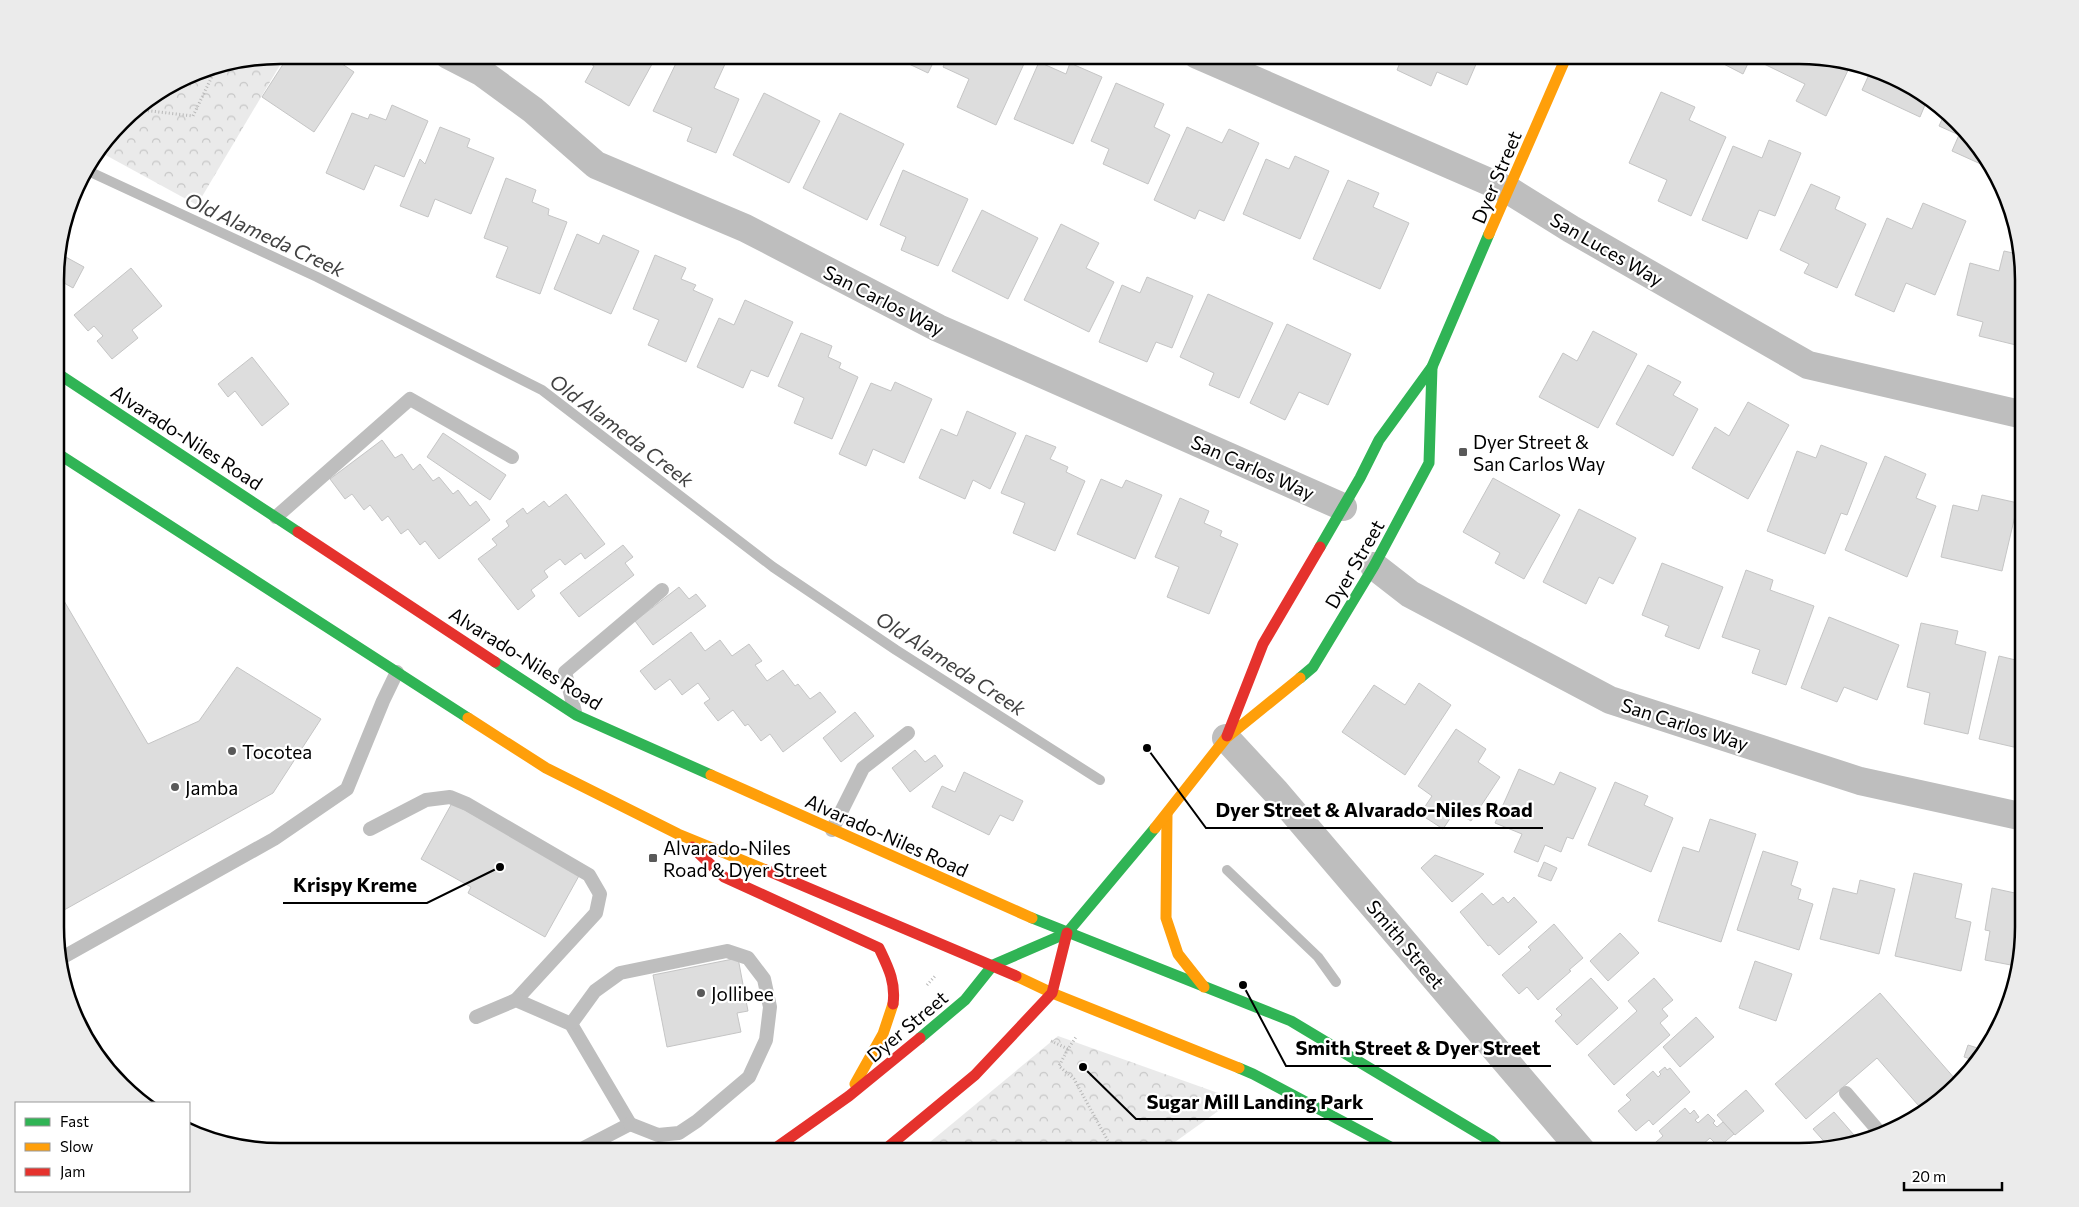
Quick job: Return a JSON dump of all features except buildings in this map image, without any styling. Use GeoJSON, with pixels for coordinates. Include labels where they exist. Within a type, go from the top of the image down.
{"type":"FeatureCollection","features":[{"type":"Feature","properties":{"kind":"main road","name":"Dyer Street"},"geometry":{"type":"LineString","coordinates":[[1226,738],[1263,644],[1343,507],[1379,440],[1432,368],[1563,64]]}},
{"type":"Feature","properties":{"kind":"main road","name":"Dyer Street"},"geometry":{"type":"LineString","coordinates":[[893,1143],[975,1075],[1052,993],[1067,933],[1167,814],[1226,738],[1313,666],[1374,566],[1430,463],[1432,368]]}},
{"type":"Feature","properties":{"kind":"main road","name":"Alvarado-Niles Road"},"geometry":{"type":"LineString","coordinates":[[64,378],[576,715],[1067,933]]}},
{"type":"Feature","properties":{"kind":"main road"},"geometry":{"type":"LineString","coordinates":[[64,458],[546,768],[678,834],[993,965],[1052,993],[1253,1074],[1383,1143]]}},
{"type":"Feature","properties":{"kind":"main road"},"geometry":{"type":"LineString","coordinates":[[1167,814],[1166,918],[1178,954],[1204,988]]}},
{"type":"Feature","properties":{"kind":"main road"},"geometry":{"type":"LineString","coordinates":[[678,834],[724,877],[879,948],[894,982],[893,1002],[885,1031],[848,1096]]}},
{"type":"Feature","properties":{"kind":"main road","name":"Dyer Street"},"geometry":{"type":"LineString","coordinates":[[783,1143],[848,1096],[965,1000],[993,965],[1067,933]]}},
{"type":"Feature","properties":{"kind":"main road"},"geometry":{"type":"LineString","coordinates":[[1067,933],[1291,1022],[1493,1143]]}},
{"type":"Feature","properties":{"kind":"street","name":"San Carlos Way"},"geometry":{"type":"LineString","coordinates":[[465,64],[481,72],[533,110],[596,165],[745,228],[938,328],[1343,507]]}},
{"type":"Feature","properties":{"kind":"street","name":"San Luces Way"},"geometry":{"type":"LineString","coordinates":[[1218,64],[1510,191],[1572,229],[1808,365],[2015,413]]}},
{"type":"Feature","properties":{"kind":"street","name":"San Carlos Way"},"geometry":{"type":"LineString","coordinates":[[1374,566],[1410,594],[1610,700],[1860,780],[2015,815]]}},
{"type":"Feature","properties":{"kind":"street","name":"Smith Street"},"geometry":{"type":"LineString","coordinates":[[1226,738],[1276,792],[1575,1143]]}},
{"type":"Feature","properties":{"kind":"lane"},"geometry":{"type":"LineString","coordinates":[[276,516],[410,399],[512,457]]}},
{"type":"Feature","properties":{"kind":"lane"},"geometry":{"type":"LineString","coordinates":[[576,715],[565,672],[662,590]]}},
{"type":"Feature","properties":{"kind":"lane"},"geometry":{"type":"LineString","coordinates":[[66,956],[274,839],[347,789],[397,672]]}},
{"type":"Feature","properties":{"kind":"lane"},"geometry":{"type":"LineString","coordinates":[[832,830],[863,768],[908,733]]}},
{"type":"Feature","properties":{"kind":"lane"},"geometry":{"type":"LineString","coordinates":[[370,829],[426,800],[450,797],[467,804],[589,874],[600,894],[596,912],[516,1000],[476,1016]]}},
{"type":"Feature","properties":{"kind":"lane"},"geometry":{"type":"LineString","coordinates":[[516,1000],[571,1024],[630,1124],[658,1135],[679,1133],[697,1121],[749,1077],[766,1040],[770,1008],[764,978],[748,958],[728,951],[620,973],[595,991],[571,1024]]}},
{"type":"Feature","properties":{"kind":"lane"},"geometry":{"type":"LineString","coordinates":[[1846,1093],[1877,1129]]}},
{"type":"Feature","properties":{"kind":"lane"},"geometry":{"type":"LineString","coordinates":[[593,1143],[630,1124]]}},
{"type":"Feature","properties":{"kind":"path"},"geometry":{"type":"LineString","coordinates":[[145,110],[193,116],[213,74]]}},
{"type":"Feature","properties":{"kind":"path"},"geometry":{"type":"LineString","coordinates":[[927,985],[940,971]]}},
{"type":"Feature","properties":{"kind":"path"},"geometry":{"type":"LineString","coordinates":[[1068,1049],[1059,1066],[1074,1079],[1109,1143]]}},
{"type":"Feature","properties":{"kind":"green space"},"geometry":{"type":"Polygon","coordinates":[[[266,64],[281,64],[197,205],[104,154],[117,137],[137,117],[160,100],[184,86],[224,71],[266,64]]]}},
{"type":"Feature","properties":{"kind":"green space"},"geometry":{"type":"Polygon","coordinates":[[[1058,1036],[1235,1099],[1174,1143],[929,1143],[1058,1036]]]}},
{"type":"Feature","properties":{"kind":"waterway","name":"Old Alameda Creek"},"geometry":{"type":"LineString","coordinates":[[92,173],[317,277],[542,390],[773,567],[896,650],[1100,780]]}},
{"type":"Feature","properties":{"kind":"waterway","name":"Old Alameda Creek"},"geometry":{"type":"LineString","coordinates":[[1227,870],[1318,957],[1336,982]]}},
{"type":"Feature","properties":{"kind":"traffic: fast"},"geometry":{"type":"LineString","coordinates":[[1320,547],[1360,478],[1379,440],[1432,367],[1489,234]]}},
{"type":"Feature","properties":{"kind":"traffic: fast"},"geometry":{"type":"LineString","coordinates":[[1300,678],[1313,667],[1374,566],[1429,463],[1432,367]]}},
{"type":"Feature","properties":{"kind":"traffic: fast"},"geometry":{"type":"LineString","coordinates":[[64,378],[298,532]]}},
{"type":"Feature","properties":{"kind":"traffic: fast"},"geometry":{"type":"LineString","coordinates":[[64,458],[468,718]]}},
{"type":"Feature","properties":{"kind":"traffic: fast"},"geometry":{"type":"LineString","coordinates":[[495,662],[576,715],[711,775]]}},
{"type":"Feature","properties":{"kind":"traffic: fast"},"geometry":{"type":"LineString","coordinates":[[920,1038],[965,1000],[993,965],[1067,933],[1155,828]]}},
{"type":"Feature","properties":{"kind":"traffic: fast"},"geometry":{"type":"LineString","coordinates":[[1032,918],[1291,1021],[1493,1143]]}},
{"type":"Feature","properties":{"kind":"traffic: fast"},"geometry":{"type":"LineString","coordinates":[[1239,1068],[1383,1143]]}},
{"type":"Feature","properties":{"kind":"traffic: slow"},"geometry":{"type":"LineString","coordinates":[[1489,234],[1563,64]]}},
{"type":"Feature","properties":{"kind":"traffic: slow"},"geometry":{"type":"LineString","coordinates":[[1155,828],[1226,738],[1300,678]]}},
{"type":"Feature","properties":{"kind":"traffic: slow"},"geometry":{"type":"LineString","coordinates":[[468,718],[546,768],[678,834],[766,870]]}},
{"type":"Feature","properties":{"kind":"traffic: slow"},"geometry":{"type":"LineString","coordinates":[[711,775],[1032,918]]}},
{"type":"Feature","properties":{"kind":"traffic: slow"},"geometry":{"type":"LineString","coordinates":[[1167,814],[1166,918],[1178,954],[1204,987]]}},
{"type":"Feature","properties":{"kind":"traffic: slow"},"geometry":{"type":"LineString","coordinates":[[1016,976],[1052,993],[1239,1068]]}},
{"type":"Feature","properties":{"kind":"traffic: slow"},"geometry":{"type":"LineString","coordinates":[[855,1084],[883,1034],[893,1004]]}},
{"type":"Feature","properties":{"kind":"traffic: jam"},"geometry":{"type":"LineString","coordinates":[[298,532],[495,662]]}},
{"type":"Feature","properties":{"kind":"traffic: jam"},"geometry":{"type":"LineString","coordinates":[[1227,736],[1263,644],[1320,547]]}},
{"type":"Feature","properties":{"kind":"traffic: jam"},"geometry":{"type":"LineString","coordinates":[[692,847],[724,877],[879,948],[892,982],[893,1004]]}},
{"type":"Feature","properties":{"kind":"traffic: jam"},"geometry":{"type":"LineString","coordinates":[[766,870],[1016,976]]}},
{"type":"Feature","properties":{"kind":"traffic: jam"},"geometry":{"type":"LineString","coordinates":[[893,1143],[975,1075],[1052,993],[1067,933]]}},
{"type":"Feature","properties":{"kind":"traffic: jam"},"geometry":{"type":"LineString","coordinates":[[783,1143],[849,1096],[920,1038]]}},
{"type":"Feature","properties":{"kind":"place","name":"Dyer Street & San Carlos Way"},"geometry":{"type":"Point","coordinates":[1463,452]}},
{"type":"Feature","properties":{"kind":"place","name":"Dyer Street & Alvarado-Niles Road"},"geometry":{"type":"Point","coordinates":[1147,748]}},
{"type":"Feature","properties":{"kind":"place","name":"Tocotea"},"geometry":{"type":"Point","coordinates":[232,751]}},
{"type":"Feature","properties":{"kind":"place","name":"Jamba"},"geometry":{"type":"Point","coordinates":[175,787]}},
{"type":"Feature","properties":{"kind":"place","name":"Alvarado-Niles Road & Dyer Street"},"geometry":{"type":"Point","coordinates":[653,858]}},
{"type":"Feature","properties":{"kind":"place","name":"Krispy Kreme"},"geometry":{"type":"Point","coordinates":[500,867]}},
{"type":"Feature","properties":{"kind":"place","name":"Smith Street & Dyer Street"},"geometry":{"type":"Point","coordinates":[1243,985]}},
{"type":"Feature","properties":{"kind":"place","name":"Jollibee"},"geometry":{"type":"Point","coordinates":[701,993]}},
{"type":"Feature","properties":{"kind":"place","name":"Sugar Mill Landing Park"},"geometry":{"type":"Point","coordinates":[1083,1067]}}]}
